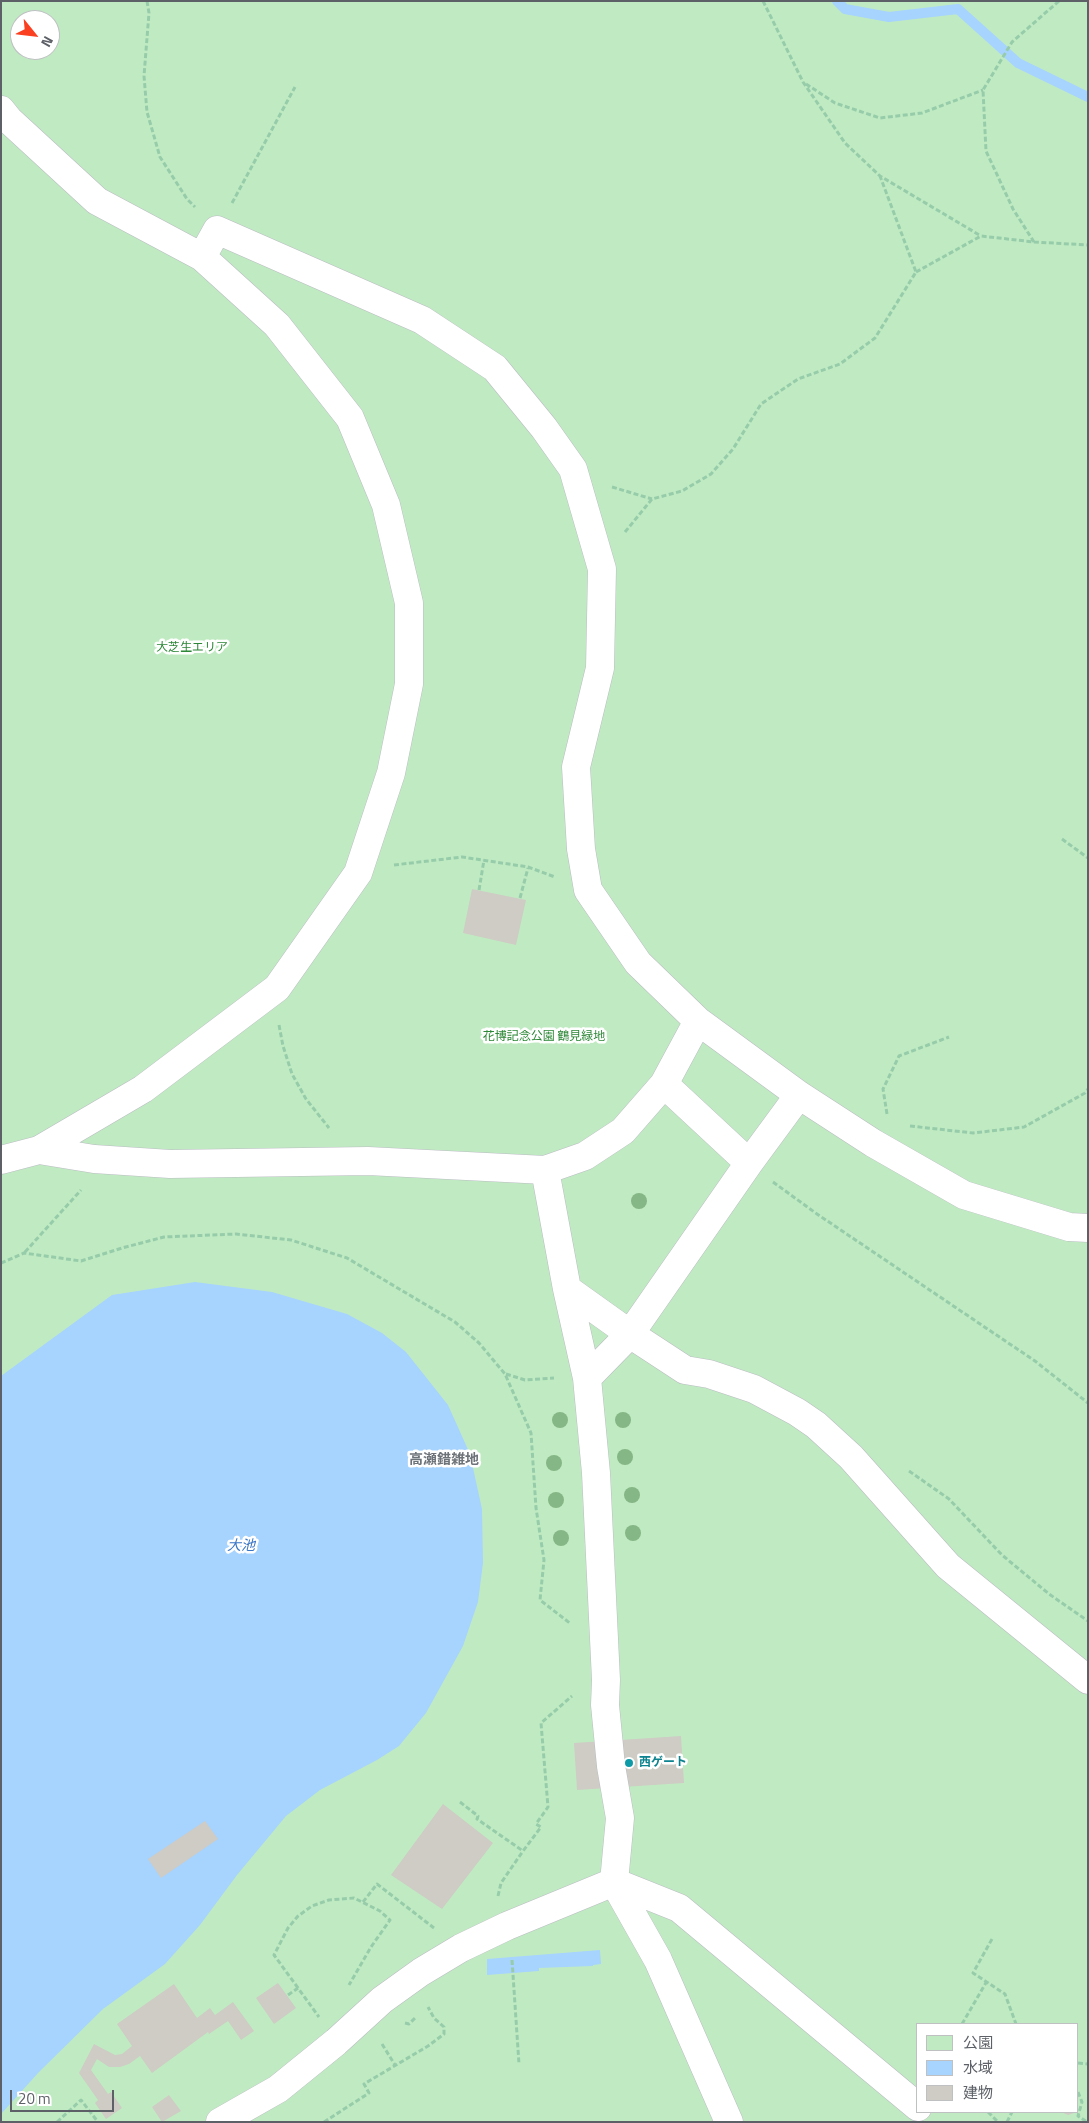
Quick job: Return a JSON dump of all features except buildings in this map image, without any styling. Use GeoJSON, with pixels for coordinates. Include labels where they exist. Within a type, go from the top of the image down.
{"type":"FeatureCollection","features":[{"type":"Feature","properties":{"kind":"street"},"geometry":{"type":"LineString","coordinates":[[1,110],[9,120],[97,201],[202,257],[277,325],[350,418],[386,505],[409,603],[409,684],[391,773],[358,873],[277,988],[143,1089],[39,1150],[1,1160]]}},
{"type":"Feature","properties":{"kind":"street"},"geometry":{"type":"LineString","coordinates":[[202,257],[217,230],[422,320],[495,368],[544,428],[573,469],[602,569],[600,668],[576,767],[581,849],[588,890],[638,963],[698,1021],[799,1095],[873,1143],[964,1195],[1069,1227],[1088,1228]]}},
{"type":"Feature","properties":{"kind":"street"},"geometry":{"type":"LineString","coordinates":[[39,1150],[94,1159],[170,1164],[368,1161],[545,1170],[585,1156],[623,1131],[664,1084],[698,1021]]}},
{"type":"Feature","properties":{"kind":"street"},"geometry":{"type":"LineString","coordinates":[[664,1084],[749,1163]]}},
{"type":"Feature","properties":{"kind":"street"},"geometry":{"type":"LineString","coordinates":[[587,1378],[630,1334],[749,1163],[799,1095]]}},
{"type":"Feature","properties":{"kind":"street"},"geometry":{"type":"LineString","coordinates":[[545,1170],[567,1289],[587,1378],[596,1473],[603,1649],[606,1680],[604,1705],[620,1818],[614,1882],[658,1960],[729,2122]]}},
{"type":"Feature","properties":{"kind":"street"},"geometry":{"type":"LineString","coordinates":[[567,1289],[685,1370],[709,1374],[754,1389],[796,1412],[834,1440],[948,1566],[1088,1680]]}},
{"type":"Feature","properties":{"kind":"street"},"geometry":{"type":"LineString","coordinates":[[220,2122],[278,2089],[336,2042],[382,2000],[461,1948],[507,1926],[614,1882],[679,1908],[916,2105]]}},
{"type":"Feature","properties":{"kind":"street"},"geometry":{"type":"LineString","coordinates":[[925,2113],[936,2122]]}},
{"type":"Feature","properties":{"kind":"path"},"geometry":{"type":"LineString","coordinates":[[147,1],[149,13],[144,76],[147,112],[160,157],[187,199],[217,230],[296,87]]}},
{"type":"Feature","properties":{"kind":"path"},"geometry":{"type":"LineString","coordinates":[[763,1],[803,82],[845,143],[880,176],[981,236],[1034,242],[1088,245]]}},
{"type":"Feature","properties":{"kind":"path"},"geometry":{"type":"LineString","coordinates":[[1034,242],[1013,209],[986,151],[983,90],[1012,42],[1059,1]]}},
{"type":"Feature","properties":{"kind":"path"},"geometry":{"type":"LineString","coordinates":[[803,82],[835,103],[880,118],[922,113],[983,90]]}},
{"type":"Feature","properties":{"kind":"path"},"geometry":{"type":"LineString","coordinates":[[880,176],[916,272]]}},
{"type":"Feature","properties":{"kind":"path"},"geometry":{"type":"LineString","coordinates":[[602,569],[618,540],[652,499],[682,492],[711,474],[733,449],[761,404],[798,379],[840,364],[875,338],[916,272],[981,236]]}},
{"type":"Feature","properties":{"kind":"path"},"geometry":{"type":"LineString","coordinates":[[1062,839],[1088,858]]}},
{"type":"Feature","properties":{"kind":"path"},"geometry":{"type":"LineString","coordinates":[[358,873],[414,862],[462,857],[528,867],[588,890]]}},
{"type":"Feature","properties":{"kind":"path"},"geometry":{"type":"LineString","coordinates":[[479,890],[484,860]]}},
{"type":"Feature","properties":{"kind":"path"},"geometry":{"type":"LineString","coordinates":[[520,898],[528,867]]}},
{"type":"Feature","properties":{"kind":"path"},"geometry":{"type":"LineString","coordinates":[[277,988],[278,1018],[283,1046],[292,1074],[306,1099],[330,1130]]}},
{"type":"Feature","properties":{"kind":"path"},"geometry":{"type":"LineString","coordinates":[[888,1123],[883,1089],[899,1056],[948,1037]]}},
{"type":"Feature","properties":{"kind":"path"},"geometry":{"type":"LineString","coordinates":[[907,1125],[974,1133],[1024,1127],[1085,1093],[1088,1089]]}},
{"type":"Feature","properties":{"kind":"path"},"geometry":{"type":"LineString","coordinates":[[1,1263],[24,1253],[88,1182],[94,1159]]}},
{"type":"Feature","properties":{"kind":"path"},"geometry":{"type":"LineString","coordinates":[[749,1163],[817,1214],[1035,1361],[1088,1403]]}},
{"type":"Feature","properties":{"kind":"path"},"geometry":{"type":"LineString","coordinates":[[24,1253],[81,1261],[164,1237],[236,1234],[291,1240],[347,1258],[455,1322],[479,1343],[506,1374],[531,1432],[536,1508],[544,1560],[540,1600],[603,1649]]}},
{"type":"Feature","properties":{"kind":"path"},"geometry":{"type":"LineString","coordinates":[[506,1374],[525,1380],[561,1377],[587,1378]]}},
{"type":"Feature","properties":{"kind":"path"},"geometry":{"type":"LineString","coordinates":[[867,1475],[899,1465],[949,1499],[1002,1555],[1049,1594],[1088,1621]]}},
{"type":"Feature","properties":{"kind":"path"},"geometry":{"type":"LineString","coordinates":[[460,1802],[478,1816],[477,1819],[523,1851],[541,1827],[536,1824],[548,1807],[541,1723],[585,1685],[606,1680]]}},
{"type":"Feature","properties":{"kind":"path"},"geometry":{"type":"LineString","coordinates":[[363,1902],[377,1884],[461,1948]]}},
{"type":"Feature","properties":{"kind":"path"},"geometry":{"type":"LineString","coordinates":[[320,2019],[274,1955],[288,1928],[298,1916],[312,1906],[329,1900],[354,1898],[380,1911],[390,1920],[352,1979],[342,2000],[358,2021]]}},
{"type":"Feature","properties":{"kind":"path"},"geometry":{"type":"LineString","coordinates":[[992,1939],[973,1973],[1005,1994],[1016,2023]]}},
{"type":"Feature","properties":{"kind":"path"},"geometry":{"type":"LineString","coordinates":[[512,1959],[519,2064]]}},
{"type":"Feature","properties":{"kind":"path"},"geometry":{"type":"LineString","coordinates":[[963,2023],[987,1981]]}},
{"type":"Feature","properties":{"kind":"path"},"geometry":{"type":"LineString","coordinates":[[288,1995],[298,1988]]}},
{"type":"Feature","properties":{"kind":"path"},"geometry":{"type":"LineString","coordinates":[[382,2000],[396,2018],[403,2023],[409,2024],[417,2014]]}},
{"type":"Feature","properties":{"kind":"path"},"geometry":{"type":"LineString","coordinates":[[324,2122],[369,2093],[364,2084],[428,2046],[444,2034],[444,2027],[434,2018],[430,2009],[426,2006],[423,2007]]}},
{"type":"Feature","properties":{"kind":"path"},"geometry":{"type":"LineString","coordinates":[[1079,2094],[1082,2102],[1079,2112]]}},
{"type":"Feature","properties":{"kind":"path"},"geometry":{"type":"LineString","coordinates":[[57,2122],[80,2100],[98,2122]]}},
{"type":"Feature","properties":{"kind":"path"},"geometry":{"type":"LineString","coordinates":[[989,2113],[998,2122]]}},
{"type":"Feature","properties":{"kind":"path"},"geometry":{"type":"LineString","coordinates":[[1079,2113],[1078,2116],[1087,2122]]}},
{"type":"Feature","properties":{"kind":"green space","name":"花博記念公園 鶴見緑地"},"geometry":{"type":"Polygon","coordinates":[[[1,1],[1088,1],[1088,2122],[1,2122],[1,1]]]}},
{"type":"Feature","properties":{"kind":"water","name":"大池"},"geometry":{"type":"Polygon","coordinates":[[[195,1282],[272,1292],[347,1314],[382,1333],[406,1352],[448,1405],[470,1454],[482,1509],[483,1563],[478,1602],[463,1646],[426,1713],[399,1746],[377,1760],[320,1790],[286,1816],[237,1875],[200,1925],[165,1964],[103,2009],[39,2072],[1,2114],[1,1376],[112,1295],[195,1282]]]}},
{"type":"Feature","properties":{"kind":"water"},"geometry":{"type":"Polygon","coordinates":[[[600,1950],[601,1964],[593,1966],[539,1968],[539,1971],[487,1975],[487,1959],[600,1950]]]}},
{"type":"Feature","properties":{"kind":"waterway"},"geometry":{"type":"LineString","coordinates":[[837,1],[845,9],[889,17],[958,9],[1018,63],[1088,97]]}},
{"type":"Feature","properties":{"kind":"place","name":"西ゲート"},"geometry":{"type":"Point","coordinates":[629,1763]}},
{"type":"Feature","properties":{"kind":"district","name":"高瀬錯雑地"},"geometry":{"type":"Point","coordinates":[444,1461]}},
{"type":"Feature","properties":{"kind":"park label","name":"大芝生エリア"},"geometry":{"type":"Point","coordinates":[192,648]}}]}
